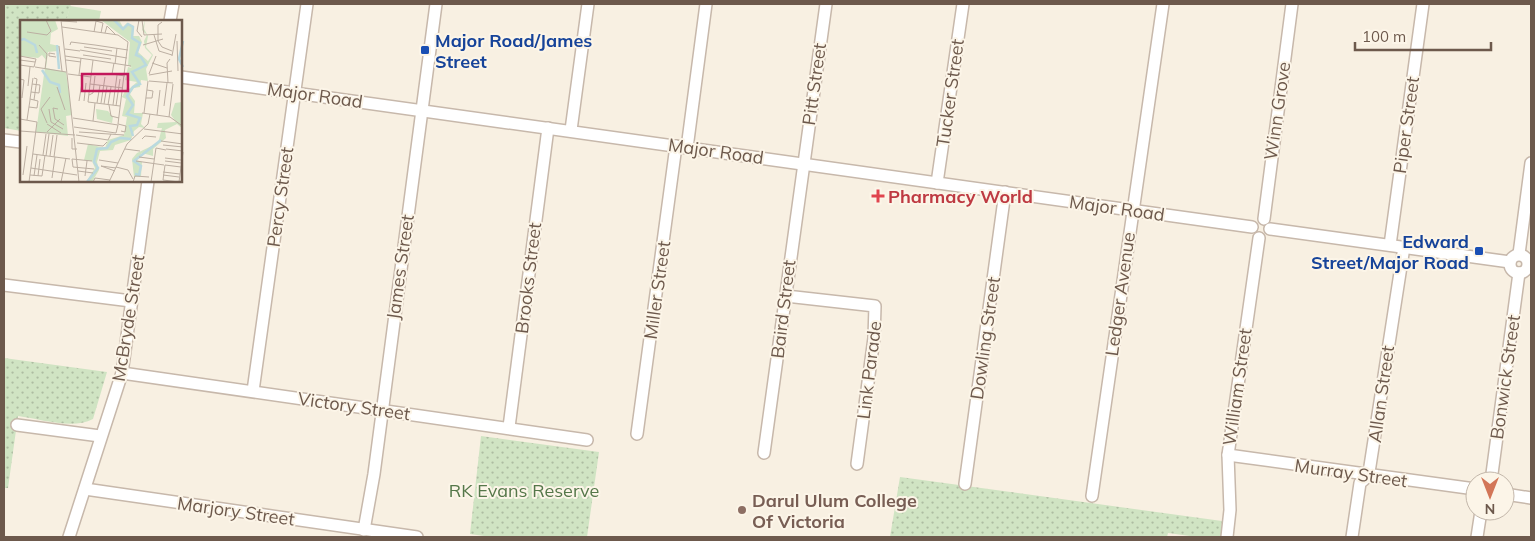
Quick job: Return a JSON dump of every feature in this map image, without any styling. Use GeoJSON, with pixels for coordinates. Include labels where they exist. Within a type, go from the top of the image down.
{"type":"FeatureCollection","features":[{"type":"Feature","properties":{"kind":"street"},"geometry":{"type":"LineString","coordinates":[[170,20],[173,4]]}},
{"type":"Feature","properties":{"kind":"street","name":"Percy Street"},"geometry":{"type":"LineString","coordinates":[[253,391],[307,4]]}},
{"type":"Feature","properties":{"kind":"street","name":"James Street"},"geometry":{"type":"LineString","coordinates":[[364,530],[436,4]]}},
{"type":"Feature","properties":{"kind":"street"},"geometry":{"type":"LineString","coordinates":[[571,130],[588,4]]}},
{"type":"Feature","properties":{"kind":"street","name":"Miller Street"},"geometry":{"type":"LineString","coordinates":[[637,434],[706,4]]}},
{"type":"Feature","properties":{"kind":"street","name":"Pitt Street"},"geometry":{"type":"LineString","coordinates":[[802,164],[826,4]]}},
{"type":"Feature","properties":{"kind":"street","name":"Tucker Street"},"geometry":{"type":"LineString","coordinates":[[937,183],[963,4]]}},
{"type":"Feature","properties":{"kind":"street","name":"Ledger Avenue"},"geometry":{"type":"LineString","coordinates":[[1092,496],[1163,4]]}},
{"type":"Feature","properties":{"kind":"street","name":"Winn Grove"},"geometry":{"type":"LineString","coordinates":[[1264,219],[1292,4]]}},
{"type":"Feature","properties":{"kind":"street","name":"Piper Street"},"geometry":{"type":"LineString","coordinates":[[1390,245],[1423,4]]}},
{"type":"Feature","properties":{"kind":"street","name":"Major Road"},"geometry":{"type":"LineString","coordinates":[[182,77],[571,130],[1252,227]]}},
{"type":"Feature","properties":{"kind":"street","name":"Brooks Street"},"geometry":{"type":"LineString","coordinates":[[509,427],[548,128]]}},
{"type":"Feature","properties":{"kind":"street"},"geometry":{"type":"LineString","coordinates":[[4,140],[20,142]]}},
{"type":"Feature","properties":{"kind":"street","name":"Baird Street"},"geometry":{"type":"LineString","coordinates":[[764,453],[802,164]]}},
{"type":"Feature","properties":{"kind":"street"},"geometry":{"type":"LineString","coordinates":[[1519,254],[1531,164]]}},
{"type":"Feature","properties":{"kind":"street","name":"McBryde Street"},"geometry":{"type":"LineString","coordinates":[[69,537],[122,372],[148,182]]}},
{"type":"Feature","properties":{"kind":"street","name":"Dowling Street"},"geometry":{"type":"LineString","coordinates":[[965,484],[1005,192]]}},
{"type":"Feature","properties":{"kind":"street"},"geometry":{"type":"LineString","coordinates":[[1264,219],[1268,222],[1270,229],[1266,236],[1259,238],[1254,234],[1252,227],[1256,220],[1264,219]]}},
{"type":"Feature","properties":{"kind":"street"},"geometry":{"type":"LineString","coordinates":[[1270,229],[1510,262]]}},
{"type":"Feature","properties":{"kind":"street","name":"William Street"},"geometry":{"type":"LineString","coordinates":[[1227,537],[1230,510],[1228,455],[1259,238]]}},
{"type":"Feature","properties":{"kind":"street","name":"Allan Street"},"geometry":{"type":"LineString","coordinates":[[1352,537],[1360,483],[1368,476],[1404,248]]}},
{"type":"Feature","properties":{"kind":"street"},"geometry":{"type":"LineString","coordinates":[[1519,254],[1525,256],[1530,264],[1524,272],[1519,273],[1512,270],[1510,262],[1512,258],[1519,254]]}},
{"type":"Feature","properties":{"kind":"street","name":"Bonwick Street"},"geometry":{"type":"LineString","coordinates":[[1492,471],[1519,273]]}},
{"type":"Feature","properties":{"kind":"street"},"geometry":{"type":"LineString","coordinates":[[4,285],[132,301]]}},
{"type":"Feature","properties":{"kind":"street","name":"Link Parade"},"geometry":{"type":"LineString","coordinates":[[786,296],[875,306],[876,322],[858,464]]}},
{"type":"Feature","properties":{"kind":"street","name":"Victory Street"},"geometry":{"type":"LineString","coordinates":[[122,372],[509,427],[587,440]]}},
{"type":"Feature","properties":{"kind":"street"},"geometry":{"type":"LineString","coordinates":[[17,425],[100,436]]}},
{"type":"Feature","properties":{"kind":"street","name":"Murray Street"},"geometry":{"type":"LineString","coordinates":[[1228,455],[1368,476],[1465,488]]}},
{"type":"Feature","properties":{"kind":"street","name":"Marjory Street"},"geometry":{"type":"LineString","coordinates":[[85,489],[417,537]]}},
{"type":"Feature","properties":{"kind":"street"},"geometry":{"type":"LineString","coordinates":[[1515,496],[1531,498]]}},
{"type":"Feature","properties":{"kind":"street"},"geometry":{"type":"LineString","coordinates":[[1477,537],[1479,521]]}},
{"type":"Feature","properties":{"kind":"green space"},"geometry":{"type":"Polygon","coordinates":[[[4,4],[71,4],[66,20],[20,20],[20,131],[4,128],[4,4]]]}},
{"type":"Feature","properties":{"kind":"green space"},"geometry":{"type":"Polygon","coordinates":[[[70,6],[101,11],[99,20],[66,20],[70,6]]]}},
{"type":"Feature","properties":{"kind":"green space"},"geometry":{"type":"Polygon","coordinates":[[[4,358],[107,372],[93,419],[76,424],[66,424],[18,416],[8,488],[4,488],[4,358]]]}},
{"type":"Feature","properties":{"kind":"green space","name":"RK Evans Reserve"},"geometry":{"type":"Polygon","coordinates":[[[481,436],[599,452],[587,537],[491,537],[470,534],[481,436]]]}},
{"type":"Feature","properties":{"kind":"green space"},"geometry":{"type":"Polygon","coordinates":[[[900,477],[1222,521],[1221,537],[1197,537],[1168,533],[1167,537],[890,537],[900,477]]]}},
{"type":"Feature","properties":{"kind":"place","name":"Major Road/James Street"},"geometry":{"type":"Point","coordinates":[425,50]}},
{"type":"Feature","properties":{"kind":"place","name":"Pharmacy World"},"geometry":{"type":"Point","coordinates":[878,196]}},
{"type":"Feature","properties":{"kind":"place","name":"Edward Street/Major Road"},"geometry":{"type":"Point","coordinates":[1479,251]}},
{"type":"Feature","properties":{"kind":"place","name":"Darul Ulum College Of Victoria"},"geometry":{"type":"Point","coordinates":[742,510]}}]}
